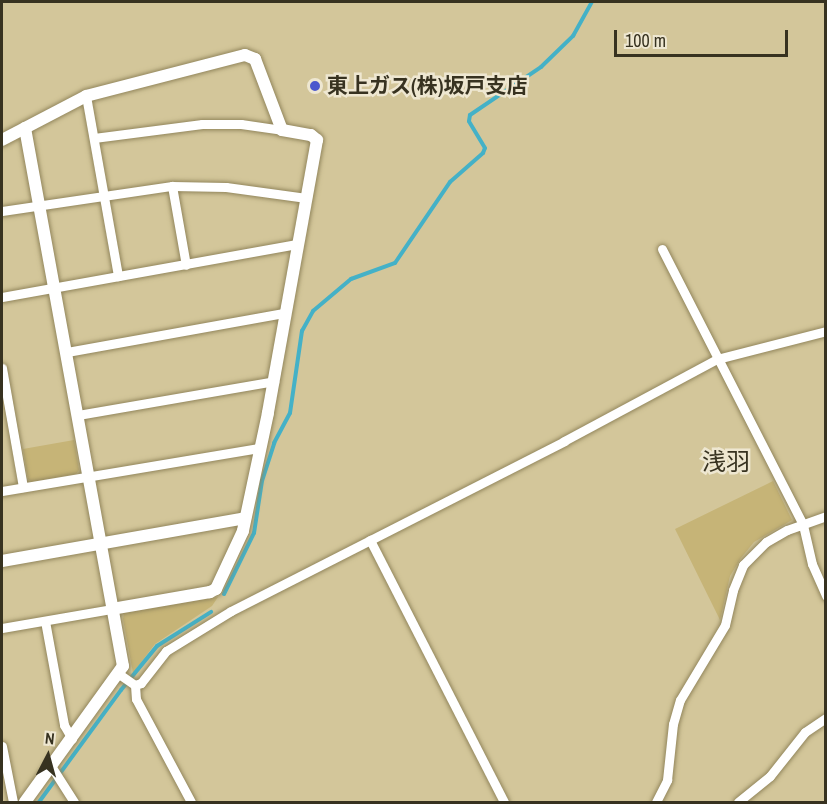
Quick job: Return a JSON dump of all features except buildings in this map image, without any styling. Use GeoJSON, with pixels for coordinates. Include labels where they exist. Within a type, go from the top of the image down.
{"type":"FeatureCollection","features":[{"type":"Feature","properties":{"kind":"street"},"geometry":{"type":"LineString","coordinates":[[2,140],[86,96],[251,56],[282,130]]}},
{"type":"Feature","properties":{"kind":"street"},"geometry":{"type":"LineString","coordinates":[[86,96],[118,276]]}},
{"type":"Feature","properties":{"kind":"street"},"geometry":{"type":"LineString","coordinates":[[2,628],[210,592],[216,589],[243,531],[246,518],[274,381],[284,313],[317,140],[311,135],[242,124],[202,124],[94,138]]}},
{"type":"Feature","properties":{"kind":"street"},"geometry":{"type":"LineString","coordinates":[[25,128],[123,660],[119,674],[25,802]]}},
{"type":"Feature","properties":{"kind":"street"},"geometry":{"type":"LineString","coordinates":[[2,211],[103,194],[172,186],[226,187],[306,198]]}},
{"type":"Feature","properties":{"kind":"street"},"geometry":{"type":"LineString","coordinates":[[172,186],[186,265]]}},
{"type":"Feature","properties":{"kind":"street"},"geometry":{"type":"LineString","coordinates":[[2,297],[298,244]]}},
{"type":"Feature","properties":{"kind":"street"},"geometry":{"type":"LineString","coordinates":[[662,249],[803,525],[812,564],[825,596]]}},
{"type":"Feature","properties":{"kind":"street"},"geometry":{"type":"LineString","coordinates":[[67,352],[284,313]]}},
{"type":"Feature","properties":{"kind":"street"},"geometry":{"type":"LineString","coordinates":[[135,686],[141,683],[165,651],[231,611],[564,441],[717,359],[825,330]]}},
{"type":"Feature","properties":{"kind":"street"},"geometry":{"type":"LineString","coordinates":[[2,368],[6,426],[23,487]]}},
{"type":"Feature","properties":{"kind":"street"},"geometry":{"type":"LineString","coordinates":[[78,415],[274,381]]}},
{"type":"Feature","properties":{"kind":"street"},"geometry":{"type":"LineString","coordinates":[[2,491],[260,448]]}},
{"type":"Feature","properties":{"kind":"street"},"geometry":{"type":"LineString","coordinates":[[657,802],[667,780],[673,724],[680,700],[724,625],[733,590],[743,565],[766,542],[825,516]]}},
{"type":"Feature","properties":{"kind":"street"},"geometry":{"type":"LineString","coordinates":[[2,561],[246,518]]}},
{"type":"Feature","properties":{"kind":"street"},"geometry":{"type":"LineString","coordinates":[[370,540],[504,802]]}},
{"type":"Feature","properties":{"kind":"street"},"geometry":{"type":"LineString","coordinates":[[45,621],[64,724],[72,739]]}},
{"type":"Feature","properties":{"kind":"street"},"geometry":{"type":"LineString","coordinates":[[119,674],[135,686],[136,699],[191,802]]}},
{"type":"Feature","properties":{"kind":"street"},"geometry":{"type":"LineString","coordinates":[[738,802],[770,776],[805,732],[825,718]]}},
{"type":"Feature","properties":{"kind":"street"},"geometry":{"type":"LineString","coordinates":[[2,746],[13,802]]}},
{"type":"Feature","properties":{"kind":"street"},"geometry":{"type":"LineString","coordinates":[[51,766],[74,802]]}},
{"type":"Feature","properties":{"kind":"shaded area"},"geometry":{"type":"Polygon","coordinates":[[[74,440],[79,470],[76,474],[32,482],[28,479],[23,449],[74,440]]]}},
{"type":"Feature","properties":{"kind":"shaded area"},"geometry":{"type":"Polygon","coordinates":[[[773,481],[792,520],[754,542],[741,558],[730,576],[720,620],[675,529],[773,481]]]}},
{"type":"Feature","properties":{"kind":"shaded area"},"geometry":{"type":"Polygon","coordinates":[[[218,597],[212,606],[155,644],[133,673],[123,619],[124,613],[218,597]]]}},
{"type":"Feature","properties":{"kind":"waterway"},"geometry":{"type":"LineString","coordinates":[[224,594],[254,533],[262,481],[274,443],[290,413],[302,331],[313,311],[351,279],[395,263],[450,182],[483,153],[485,148],[469,121],[470,115],[541,67],[573,36],[592,2]]}},
{"type":"Feature","properties":{"kind":"waterway"},"geometry":{"type":"LineString","coordinates":[[39,802],[121,690],[157,646],[211,612]]}},
{"type":"Feature","properties":{"kind":"place","name":"東上ガス(株)坂戸支店"},"geometry":{"type":"Point","coordinates":[315,86]}},
{"type":"Feature","properties":{"kind":"district","name":"浅羽"},"geometry":{"type":"Point","coordinates":[726,462]}}]}
